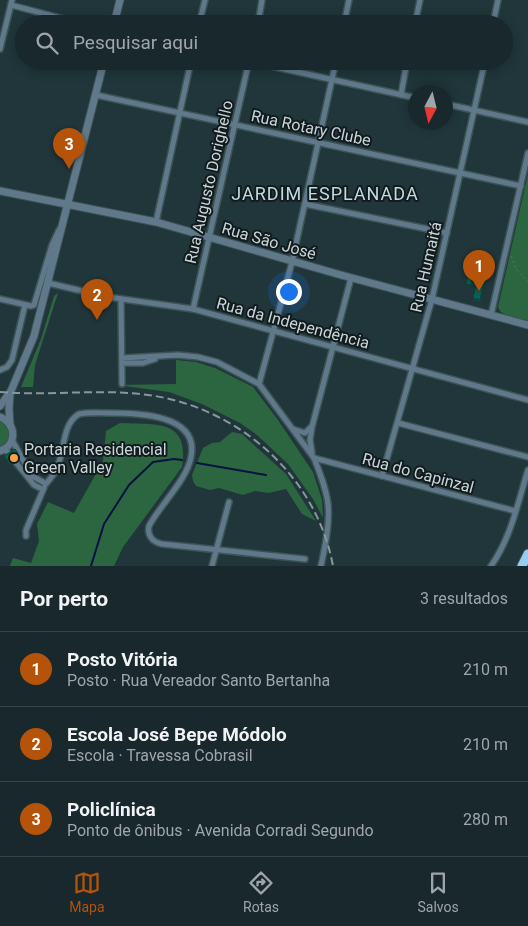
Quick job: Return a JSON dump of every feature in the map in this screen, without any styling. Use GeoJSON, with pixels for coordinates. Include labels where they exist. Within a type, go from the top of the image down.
{"type":"FeatureCollection","features":[{"type":"Feature","properties":{"kind":"highway"},"geometry":{"type":"LineString","coordinates":[[522,566],[528,554]]}},
{"type":"Feature","properties":{"kind":"street"},"geometry":{"type":"LineString","coordinates":[[116,15],[120,0]]}},
{"type":"Feature","properties":{"kind":"street"},"geometry":{"type":"LineString","coordinates":[[202,15],[205,0]]}},
{"type":"Feature","properties":{"kind":"street"},"geometry":{"type":"LineString","coordinates":[[260,15],[262,0]]}},
{"type":"Feature","properties":{"kind":"street"},"geometry":{"type":"LineString","coordinates":[[346,15],[349,0]]}},
{"type":"Feature","properties":{"kind":"street"},"geometry":{"type":"LineString","coordinates":[[417,15],[420,0]]}},
{"type":"Feature","properties":{"kind":"street"},"geometry":{"type":"LineString","coordinates":[[495,15],[498,0]]}},
{"type":"Feature","properties":{"kind":"street"},"geometry":{"type":"LineString","coordinates":[[0,49],[12,2],[55,15]]}},
{"type":"Feature","properties":{"kind":"street"},"geometry":{"type":"LineString","coordinates":[[0,406],[11,391],[34,336],[102,70]]}},
{"type":"Feature","properties":{"kind":"street"},"geometry":{"type":"LineString","coordinates":[[156,222],[189,70]]}},
{"type":"Feature","properties":{"kind":"street","name":"Rua Augusto Dorighello"},"geometry":{"type":"LineString","coordinates":[[193,309],[247,70]]}},
{"type":"Feature","properties":{"kind":"street"},"geometry":{"type":"LineString","coordinates":[[288,70],[408,96]]}},
{"type":"Feature","properties":{"kind":"street"},"geometry":{"type":"LineString","coordinates":[[259,384],[292,262],[334,70]]}},
{"type":"Feature","properties":{"kind":"street"},"geometry":{"type":"LineString","coordinates":[[400,94],[405,70]]}},
{"type":"Feature","properties":{"kind":"street","name":"Rua Humaitá"},"geometry":{"type":"LineString","coordinates":[[382,476],[432,300],[482,70]]}},
{"type":"Feature","properties":{"kind":"street","name":"Rua Rotary Clube"},"geometry":{"type":"LineString","coordinates":[[96,95],[521,186]]}},
{"type":"Feature","properties":{"kind":"street"},"geometry":{"type":"LineString","coordinates":[[453,106],[528,122]]}},
{"type":"Feature","properties":{"kind":"street"},"geometry":{"type":"LineString","coordinates":[[491,315],[528,153]]}},
{"type":"Feature","properties":{"kind":"street","name":"Rua São José"},"geometry":{"type":"LineString","coordinates":[[0,191],[156,222],[292,262],[528,325]]}},
{"type":"Feature","properties":{"kind":"street"},"geometry":{"type":"LineString","coordinates":[[305,204],[446,234]]}},
{"type":"Feature","properties":{"kind":"street"},"geometry":{"type":"LineString","coordinates":[[0,299],[30,306],[36,302],[52,245],[63,223]]}},
{"type":"Feature","properties":{"kind":"street"},"geometry":{"type":"LineString","coordinates":[[321,566],[327,539],[328,510],[324,486],[313,457],[310,440],[351,278]]}},
{"type":"Feature","properties":{"kind":"street","name":"Rua da Independência"},"geometry":{"type":"LineString","coordinates":[[48,283],[121,299],[193,309],[528,400]]}},
{"type":"Feature","properties":{"kind":"street"},"geometry":{"type":"LineString","coordinates":[[121,299],[122,384]]}},
{"type":"Feature","properties":{"kind":"street"},"geometry":{"type":"LineString","coordinates":[[0,370],[8,367],[12,360],[25,305]]}},
{"type":"Feature","properties":{"kind":"street"},"geometry":{"type":"LineString","coordinates":[[122,361],[143,363],[160,357],[190,355],[217,362],[259,384],[313,457]]}},
{"type":"Feature","properties":{"kind":"street"},"geometry":{"type":"LineString","coordinates":[[11,391],[9,409],[12,440],[32,476],[43,486]]}},
{"type":"Feature","properties":{"kind":"street"},"geometry":{"type":"LineString","coordinates":[[26,536],[26,530],[43,486],[56,471],[69,424],[73,418],[78,414],[125,413],[167,419],[185,432],[190,441],[191,457],[187,469],[151,522],[148,529],[149,536],[158,543],[305,559]]}},
{"type":"Feature","properties":{"kind":"street"},"geometry":{"type":"LineString","coordinates":[[0,417],[10,425]]}},
{"type":"Feature","properties":{"kind":"street"},"geometry":{"type":"LineString","coordinates":[[398,423],[528,457]]}},
{"type":"Feature","properties":{"kind":"street"},"geometry":{"type":"LineString","coordinates":[[293,429],[305,432],[312,427]]}},
{"type":"Feature","properties":{"kind":"street"},"geometry":{"type":"LineString","coordinates":[[12,440],[2,450],[34,485],[43,486]]}},
{"type":"Feature","properties":{"kind":"street","name":"Rua do Capinzal"},"geometry":{"type":"LineString","coordinates":[[313,457],[516,511]]}},
{"type":"Feature","properties":{"kind":"street"},"geometry":{"type":"LineString","coordinates":[[491,566],[503,546],[528,470]]}},
{"type":"Feature","properties":{"kind":"street"},"geometry":{"type":"LineString","coordinates":[[212,566],[229,502]]}},
{"type":"Feature","properties":{"kind":"path"},"geometry":{"type":"LineString","coordinates":[[506,252],[513,257],[516,269],[528,282]]}},
{"type":"Feature","properties":{"kind":"green space"},"geometry":{"type":"Polygon","coordinates":[[[528,174],[528,321],[506,315],[498,307],[528,174]]]}},
{"type":"Feature","properties":{"kind":"green space"},"geometry":{"type":"Polygon","coordinates":[[[58,293],[35,365],[33,387],[21,387],[41,339],[54,296],[58,293]]]}},
{"type":"Feature","properties":{"kind":"green space"},"geometry":{"type":"Polygon","coordinates":[[[176,360],[196,362],[215,368],[253,387],[313,472],[322,500],[323,518],[313,499],[288,464],[257,435],[240,423],[202,404],[169,392],[117,385],[176,384],[176,360]]]}},
{"type":"Feature","properties":{"kind":"green space"},"geometry":{"type":"Polygon","coordinates":[[[0,421],[7,427],[9,434],[7,441],[0,447],[0,421]]]}},
{"type":"Feature","properties":{"kind":"green space"},"geometry":{"type":"Polygon","coordinates":[[[120,423],[167,427],[175,432],[181,440],[183,451],[182,467],[123,547],[114,566],[10,566],[13,558],[31,563],[39,541],[37,524],[48,502],[74,513],[103,461],[106,431],[120,423]]]}},
{"type":"Feature","properties":{"kind":"green space"},"geometry":{"type":"Polygon","coordinates":[[[232,432],[242,434],[286,474],[316,521],[302,514],[286,489],[269,493],[255,491],[243,495],[219,488],[210,490],[196,486],[192,475],[203,448],[212,443],[220,442],[232,432]]]}},
{"type":"Feature","properties":{"kind":"building"},"geometry":{"type":"Polygon","coordinates":[[[467,278],[472,279],[471,285],[466,284],[467,278]]]}},
{"type":"Feature","properties":{"kind":"building"},"geometry":{"type":"Polygon","coordinates":[[[477,281],[484,282],[480,300],[473,298],[477,281]]]}},
{"type":"Feature","properties":{"kind":"building"},"geometry":{"type":"Polygon","coordinates":[[[15,449],[18,453],[7,460],[4,456],[15,449]]]}},
{"type":"Feature","properties":{"kind":"waterway"},"geometry":{"type":"LineString","coordinates":[[91,566],[104,524],[129,485],[153,462],[174,459],[182,460]]}},
{"type":"Feature","properties":{"kind":"waterway"},"geometry":{"type":"LineString","coordinates":[[197,463],[266,475]]}},
{"type":"Feature","properties":{"kind":"railway"},"geometry":{"type":"LineString","coordinates":[[0,392],[106,392],[140,394],[174,400],[207,412],[237,428],[265,448],[289,473],[309,501],[324,532],[333,566]]}},
{"type":"Feature","properties":{"kind":"place","name":"Policlínica"},"geometry":{"type":"Point","coordinates":[69,169]}},
{"type":"Feature","properties":{"kind":"place","name":"Posto Vitória"},"geometry":{"type":"Point","coordinates":[479,291]}},
{"type":"Feature","properties":{"kind":"place","name":"Escola José Bepe Módolo"},"geometry":{"type":"Point","coordinates":[97,320]}},
{"type":"Feature","properties":{"kind":"place","name":"Portaria Residencial Green Valley"},"geometry":{"type":"Point","coordinates":[14,458]}},
{"type":"Feature","properties":{"kind":"district","name":"JARDIM ESPLANADA"},"geometry":{"type":"Point","coordinates":[325,193]}}]}
